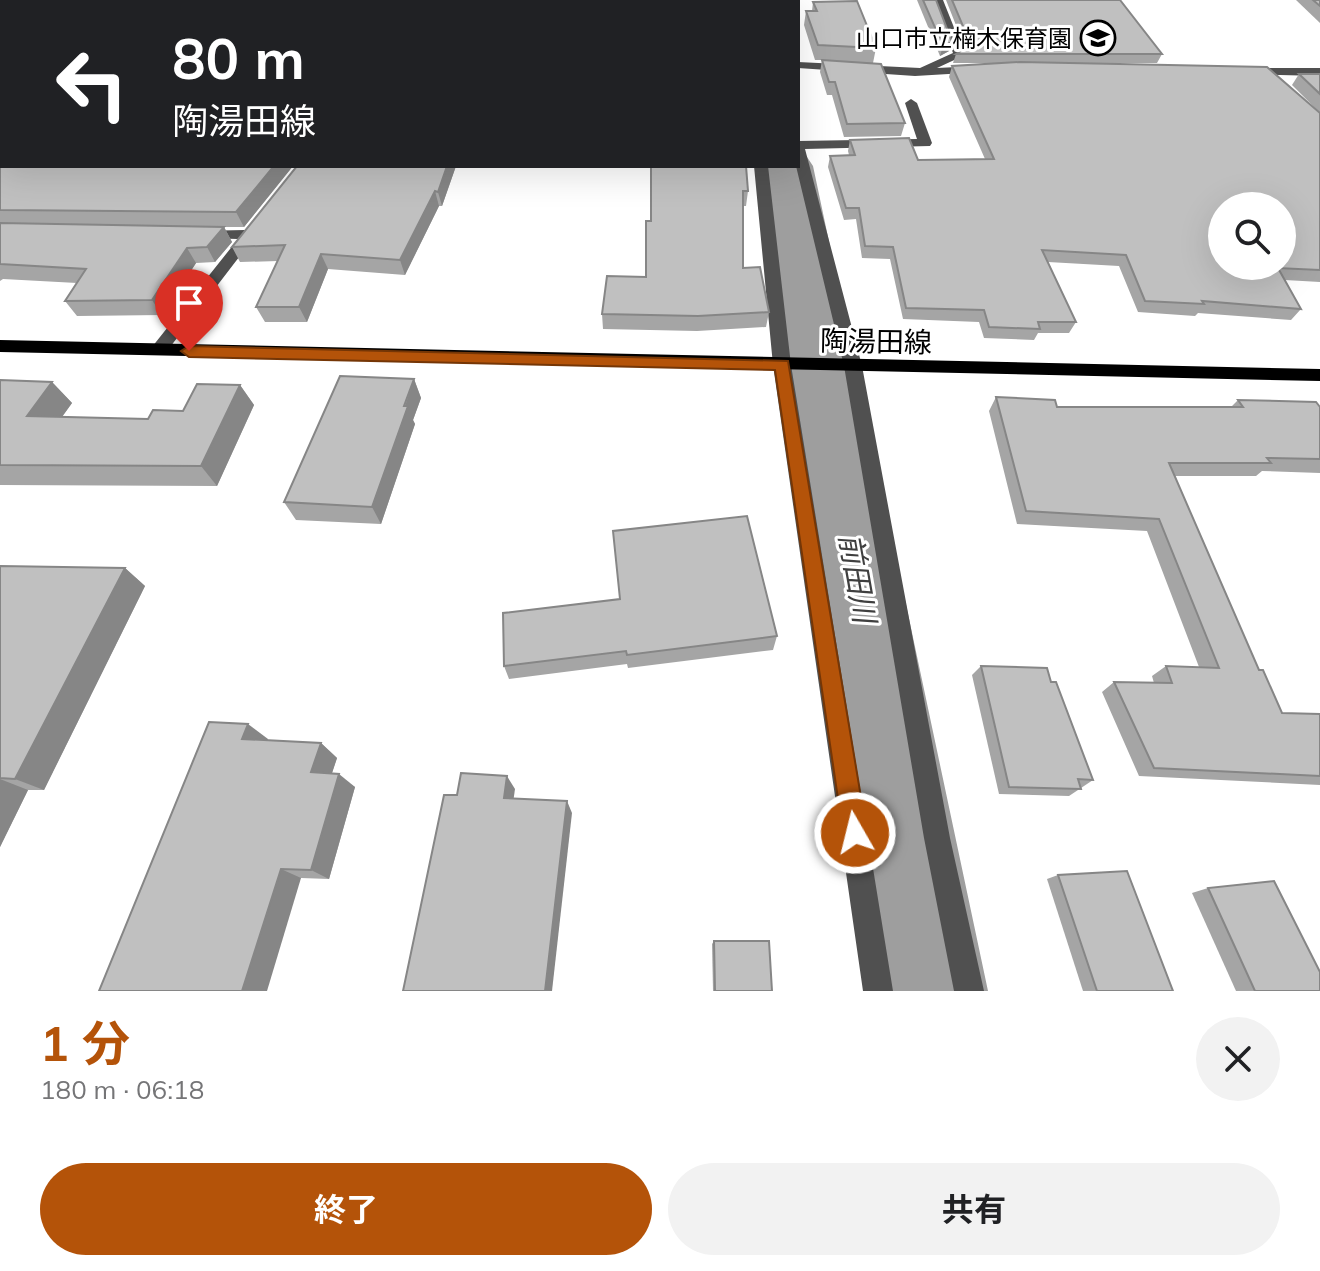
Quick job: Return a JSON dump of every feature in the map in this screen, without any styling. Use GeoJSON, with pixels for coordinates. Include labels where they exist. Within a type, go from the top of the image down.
{"type":"FeatureCollection","features":[{"type":"Feature","properties":{"kind":"main road","name":"陶湯田線"},"geometry":{"type":"LineString","coordinates":[[0,346],[1320,375]]}},
{"type":"Feature","properties":{"kind":"street"},"geometry":{"type":"LineString","coordinates":[[915,72],[959,55],[938,0]]}},
{"type":"Feature","properties":{"kind":"street"},"geometry":{"type":"LineString","coordinates":[[800,65],[915,72],[990,69]]}},
{"type":"Feature","properties":{"kind":"street"},"geometry":{"type":"LineString","coordinates":[[1234,70],[1320,72]]}},
{"type":"Feature","properties":{"kind":"street"},"geometry":{"type":"LineString","coordinates":[[1265,70],[1276,81]]}},
{"type":"Feature","properties":{"kind":"street"},"geometry":{"type":"LineString","coordinates":[[800,146],[925,143],[911,103]]}},
{"type":"Feature","properties":{"kind":"street"},"geometry":{"type":"LineString","coordinates":[[800,154],[853,366],[937,838],[969,991]]}},
{"type":"Feature","properties":{"kind":"street"},"geometry":{"type":"LineString","coordinates":[[761,168],[782,365],[878,991]]}},
{"type":"Feature","properties":{"kind":"street"},"geometry":{"type":"LineString","coordinates":[[158,351],[254,229],[187,234]]}},
{"type":"Feature","properties":{"kind":"shaded area"},"geometry":{"type":"Polygon","coordinates":[[[775,168],[796,168],[827,326],[798,325],[775,168]]]}},
{"type":"Feature","properties":{"kind":"building"},"geometry":{"type":"Polygon","coordinates":[[[923,0],[936,0],[952,42],[943,46],[923,0]]]}},
{"type":"Feature","properties":{"kind":"building"},"geometry":{"type":"Polygon","coordinates":[[[952,0],[1120,0],[1162,54],[956,54],[971,45],[952,0]]]}},
{"type":"Feature","properties":{"kind":"building"},"geometry":{"type":"Polygon","coordinates":[[[857,1],[876,48],[818,45],[806,11],[817,11],[813,2],[857,1]]]}},
{"type":"Feature","properties":{"kind":"building"},"geometry":{"type":"Polygon","coordinates":[[[822,60],[881,64],[905,123],[847,124],[835,82],[829,82],[822,60]]]}},
{"type":"Feature","properties":{"kind":"building"},"geometry":{"type":"Polygon","coordinates":[[[1020,62],[1267,67],[1320,113],[1320,270],[1296,269],[1296,192],[1208,192],[1208,280],[1285,280],[1301,309],[1202,301],[1204,304],[1145,301],[1126,255],[1042,250],[1076,322],[1038,322],[1040,329],[989,327],[984,310],[906,308],[893,247],[865,246],[859,208],[846,208],[830,156],[855,155],[850,140],[909,138],[918,160],[994,159],[952,66],[1020,62]]]}},
{"type":"Feature","properties":{"kind":"building"},"geometry":{"type":"Polygon","coordinates":[[[1299,74],[1320,74],[1320,94],[1299,74]]]}},
{"type":"Feature","properties":{"kind":"building"},"geometry":{"type":"Polygon","coordinates":[[[0,168],[272,168],[236,212],[0,210],[0,168]]]}},
{"type":"Feature","properties":{"kind":"building"},"geometry":{"type":"Polygon","coordinates":[[[295,168],[446,168],[438,192],[435,191],[400,260],[321,254],[299,307],[256,307],[285,245],[232,247],[295,168]]]}},
{"type":"Feature","properties":{"kind":"building"},"geometry":{"type":"Polygon","coordinates":[[[651,168],[746,168],[748,191],[743,191],[743,268],[760,267],[769,312],[698,316],[602,314],[607,276],[646,277],[646,221],[651,221],[651,168]]]}},
{"type":"Feature","properties":{"kind":"building"},"geometry":{"type":"Polygon","coordinates":[[[0,223],[224,227],[207,247],[187,248],[152,300],[65,301],[86,269],[0,264],[0,223]]]}},
{"type":"Feature","properties":{"kind":"building"},"geometry":{"type":"Polygon","coordinates":[[[340,376],[414,379],[404,406],[408,406],[372,507],[284,502],[340,376]]]}},
{"type":"Feature","properties":{"kind":"building"},"geometry":{"type":"Polygon","coordinates":[[[0,380],[52,382],[27,416],[148,419],[153,410],[183,411],[197,384],[240,385],[201,466],[0,465],[0,380]]]}},
{"type":"Feature","properties":{"kind":"building"},"geometry":{"type":"Polygon","coordinates":[[[996,397],[1055,400],[1057,407],[1243,407],[1238,400],[1316,402],[1320,407],[1320,459],[1267,458],[1271,463],[1169,463],[1259,670],[1263,670],[1282,713],[1320,714],[1320,776],[1154,768],[1114,682],[1172,683],[1166,666],[1219,668],[1159,519],[1026,511],[996,397]]]}},
{"type":"Feature","properties":{"kind":"building"},"geometry":{"type":"Polygon","coordinates":[[[747,516],[777,636],[627,655],[626,651],[504,666],[503,613],[620,599],[613,531],[747,516]]]}},
{"type":"Feature","properties":{"kind":"building"},"geometry":{"type":"Polygon","coordinates":[[[0,566],[125,568],[15,779],[0,778],[0,566]]]}},
{"type":"Feature","properties":{"kind":"building"},"geometry":{"type":"Polygon","coordinates":[[[981,666],[1047,668],[1051,682],[1056,682],[1093,780],[1078,779],[1081,789],[1009,787],[981,666]]]}},
{"type":"Feature","properties":{"kind":"building"},"geometry":{"type":"Polygon","coordinates":[[[209,722],[248,724],[242,739],[321,743],[311,772],[339,774],[311,870],[281,869],[242,991],[99,991],[209,722]]]}},
{"type":"Feature","properties":{"kind":"building"},"geometry":{"type":"Polygon","coordinates":[[[461,773],[507,776],[504,798],[567,801],[545,991],[403,991],[444,795],[457,795],[461,773]]]}},
{"type":"Feature","properties":{"kind":"building"},"geometry":{"type":"Polygon","coordinates":[[[1127,871],[1173,991],[1097,991],[1058,875],[1127,871]]]}},
{"type":"Feature","properties":{"kind":"building"},"geometry":{"type":"Polygon","coordinates":[[[1274,881],[1320,972],[1320,991],[1255,991],[1208,888],[1274,881]]]}},
{"type":"Feature","properties":{"kind":"building"},"geometry":{"type":"Polygon","coordinates":[[[714,941],[769,941],[772,991],[715,991],[714,941]]]}},
{"type":"Feature","properties":{"kind":"waterway","name":"前田川"},"geometry":{"type":"LineString","coordinates":[[786,168],[929,991]]}},
{"type":"Feature","properties":{"kind":"place","name":"山口市立楠木保育園"},"geometry":{"type":"Point","coordinates":[1098,38]}},
{"type":"Feature","properties":{"kind":"route"},"geometry":{"type":"LineString","coordinates":[[189,351],[782,365],[855,833]]}}]}
